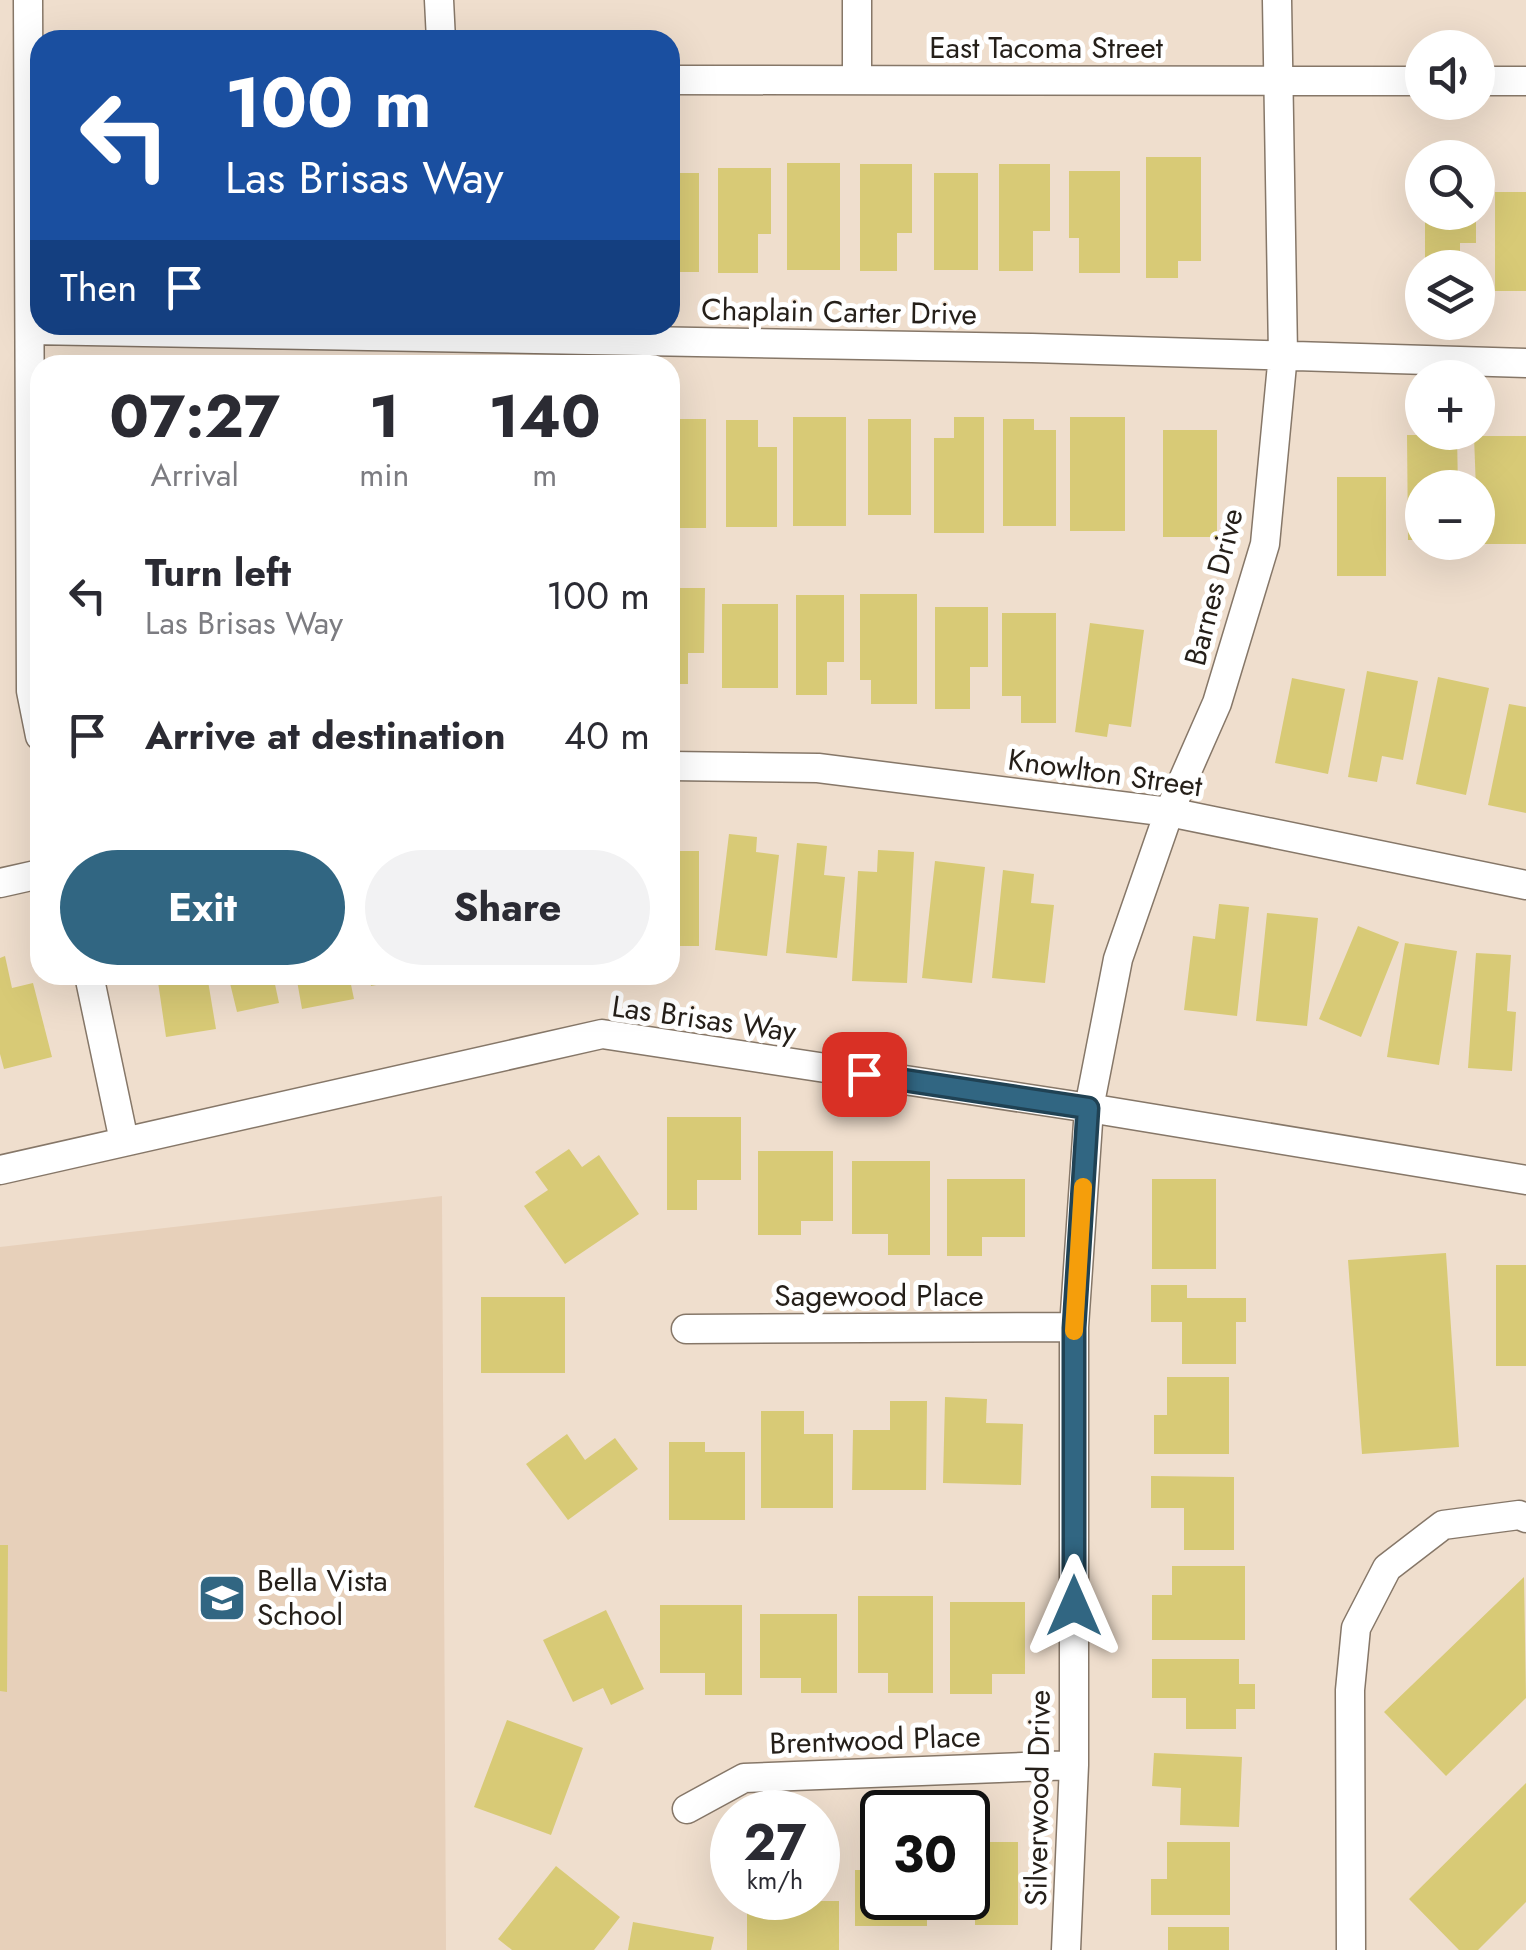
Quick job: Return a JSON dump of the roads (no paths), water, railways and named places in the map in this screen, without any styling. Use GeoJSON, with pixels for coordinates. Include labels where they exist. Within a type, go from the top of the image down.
{"type":"FeatureCollection","features":[{"type":"Feature","properties":{"kind":"street"},"geometry":{"type":"LineString","coordinates":[[28,0],[23,79],[30,299]]}},
{"type":"Feature","properties":{"kind":"street"},"geometry":{"type":"LineString","coordinates":[[439,0],[440,30]]}},
{"type":"Feature","properties":{"kind":"street"},"geometry":{"type":"LineString","coordinates":[[857,0],[857,80]]}},
{"type":"Feature","properties":{"kind":"street","name":"Barnes Drive"},"geometry":{"type":"LineString","coordinates":[[1088,1108],[1118,959],[1169,812],[1217,703],[1264,544],[1283,354],[1277,0]]}},
{"type":"Feature","properties":{"kind":"street","name":"East Tacoma Street"},"geometry":{"type":"LineString","coordinates":[[680,80],[1405,81]]}},
{"type":"Feature","properties":{"kind":"street"},"geometry":{"type":"LineString","coordinates":[[1495,81],[1526,81]]}},
{"type":"Feature","properties":{"kind":"street","name":"Chaplain Carter Drive"},"geometry":{"type":"LineString","coordinates":[[292,335],[1283,354],[1526,363]]}},
{"type":"Feature","properties":{"kind":"street","name":"Knowlton Street"},"geometry":{"type":"LineString","coordinates":[[680,766],[818,768],[1169,812],[1526,886]]}},
{"type":"Feature","properties":{"kind":"street"},"geometry":{"type":"LineString","coordinates":[[0,883],[30,876]]}},
{"type":"Feature","properties":{"kind":"street"},"geometry":{"type":"LineString","coordinates":[[92,985],[124,1141]]}},
{"type":"Feature","properties":{"kind":"street","name":"Las Brisas Way"},"geometry":{"type":"LineString","coordinates":[[0,1170],[602,1034],[1526,1180]]}},
{"type":"Feature","properties":{"kind":"street","name":"Silverwood Drive"},"geometry":{"type":"LineString","coordinates":[[1066,1950],[1074,1765],[1074,1328],[1088,1108]]}},
{"type":"Feature","properties":{"kind":"street","name":"Sagewood Place"},"geometry":{"type":"LineString","coordinates":[[686,1329],[1074,1328]]}},
{"type":"Feature","properties":{"kind":"street"},"geometry":{"type":"LineString","coordinates":[[1351,1950],[1350,1690],[1356,1628],[1388,1568],[1443,1524],[1519,1515],[1526,1518]]}},
{"type":"Feature","properties":{"kind":"street","name":"Brentwood Place"},"geometry":{"type":"LineString","coordinates":[[686,1809],[744,1778],[1074,1765]]}},
{"type":"Feature","properties":{"kind":"place","name":"Bella Vista School"},"geometry":{"type":"Point","coordinates":[222,1598]}}]}
